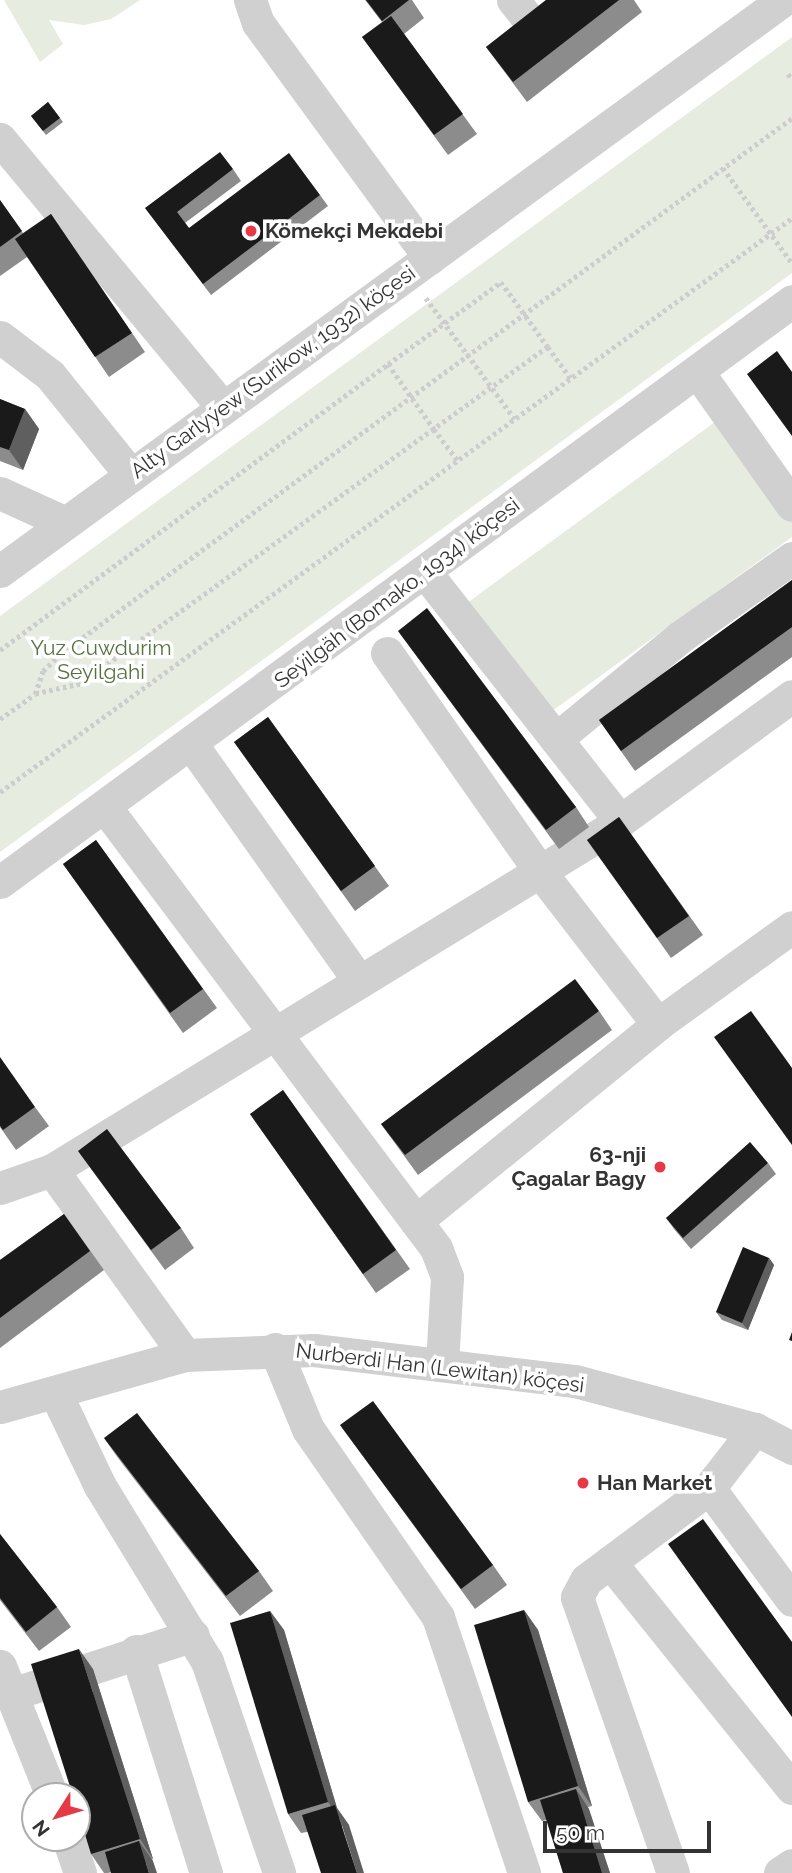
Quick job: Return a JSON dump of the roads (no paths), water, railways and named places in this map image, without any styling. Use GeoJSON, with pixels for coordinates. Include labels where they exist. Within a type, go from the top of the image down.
{"type":"FeatureCollection","features":[{"type":"Feature","properties":{"kind":"street"},"geometry":{"type":"LineString","coordinates":[[250,0],[258,23],[430,258]]}},
{"type":"Feature","properties":{"kind":"street"},"geometry":{"type":"LineString","coordinates":[[513,0],[541,34]]}},
{"type":"Feature","properties":{"kind":"street","name":"Alty Garlyýew (Surikow, 1932) köçesi"},"geometry":{"type":"LineString","coordinates":[[0,571],[783,0]]}},
{"type":"Feature","properties":{"kind":"street"},"geometry":{"type":"LineString","coordinates":[[0,139],[223,408]]}},
{"type":"Feature","properties":{"kind":"street","name":"Seýilgäh (Bomako, 1934) köçesi"},"geometry":{"type":"LineString","coordinates":[[0,882],[192,745],[792,301]]}},
{"type":"Feature","properties":{"kind":"street"},"geometry":{"type":"LineString","coordinates":[[0,337],[50,375],[131,475]]}},
{"type":"Feature","properties":{"kind":"street"},"geometry":{"type":"LineString","coordinates":[[697,371],[792,505]]}},
{"type":"Feature","properties":{"kind":"street"},"geometry":{"type":"LineString","coordinates":[[0,493],[66,523]]}},
{"type":"Feature","properties":{"kind":"street"},"geometry":{"type":"LineString","coordinates":[[556,739],[680,637],[792,558]]}},
{"type":"Feature","properties":{"kind":"street"},"geometry":{"type":"LineString","coordinates":[[425,572],[620,821]]}},
{"type":"Feature","properties":{"kind":"street"},"geometry":{"type":"LineString","coordinates":[[387,653],[538,869],[658,1024]]}},
{"type":"Feature","properties":{"kind":"street"},"geometry":{"type":"LineString","coordinates":[[0,1188],[52,1170],[356,978],[620,821],[792,696]]}},
{"type":"Feature","properties":{"kind":"street"},"geometry":{"type":"LineString","coordinates":[[192,745],[356,978]]}},
{"type":"Feature","properties":{"kind":"street"},"geometry":{"type":"LineString","coordinates":[[104,807],[416,1221],[447,1276],[442,1365]]}},
{"type":"Feature","properties":{"kind":"street"},"geometry":{"type":"LineString","coordinates":[[416,1221],[658,1024],[792,927]]}},
{"type":"Feature","properties":{"kind":"street"},"geometry":{"type":"LineString","coordinates":[[52,1170],[186,1355]]}},
{"type":"Feature","properties":{"kind":"street"},"geometry":{"type":"LineString","coordinates":[[275,1349],[309,1429],[438,1617],[524,1873]]}},
{"type":"Feature","properties":{"kind":"street","name":"Nurberdi Han (Lewitan) köçesi"},"geometry":{"type":"LineString","coordinates":[[0,1407],[186,1355],[275,1349],[575,1381],[755,1429],[792,1448]]}},
{"type":"Feature","properties":{"kind":"street"},"geometry":{"type":"LineString","coordinates":[[55,1392],[100,1486],[193,1635],[220,1696],[279,1873]]}},
{"type":"Feature","properties":{"kind":"street"},"geometry":{"type":"LineString","coordinates":[[673,1873],[582,1623],[577,1597],[586,1580],[709,1488],[755,1429]]}},
{"type":"Feature","properties":{"kind":"street"},"geometry":{"type":"LineString","coordinates":[[709,1488],[792,1600]]}},
{"type":"Feature","properties":{"kind":"street"},"geometry":{"type":"LineString","coordinates":[[610,1562],[792,1788]]}},
{"type":"Feature","properties":{"kind":"street"},"geometry":{"type":"LineString","coordinates":[[46,1782],[6,1681],[193,1635]]}},
{"type":"Feature","properties":{"kind":"street"},"geometry":{"type":"LineString","coordinates":[[136,1651],[206,1873]]}},
{"type":"Feature","properties":{"kind":"street"},"geometry":{"type":"LineString","coordinates":[[73,1852],[80,1873]]}},
{"type":"Feature","properties":{"kind":"street"},"geometry":{"type":"LineString","coordinates":[[780,1873],[792,1865]]}},
{"type":"Feature","properties":{"kind":"place","name":"Kömekçi Mekdebi"},"geometry":{"type":"Point","coordinates":[251,231]}},
{"type":"Feature","properties":{"kind":"place","name":"63-nji Çagalar Bagy"},"geometry":{"type":"Point","coordinates":[660,1167]}},
{"type":"Feature","properties":{"kind":"place","name":"Han Market"},"geometry":{"type":"Point","coordinates":[583,1483]}},
{"type":"Feature","properties":{"kind":"park label","name":"Yuz Cuwdurim Seyilgahi"},"geometry":{"type":"Point","coordinates":[101,660]}}]}
